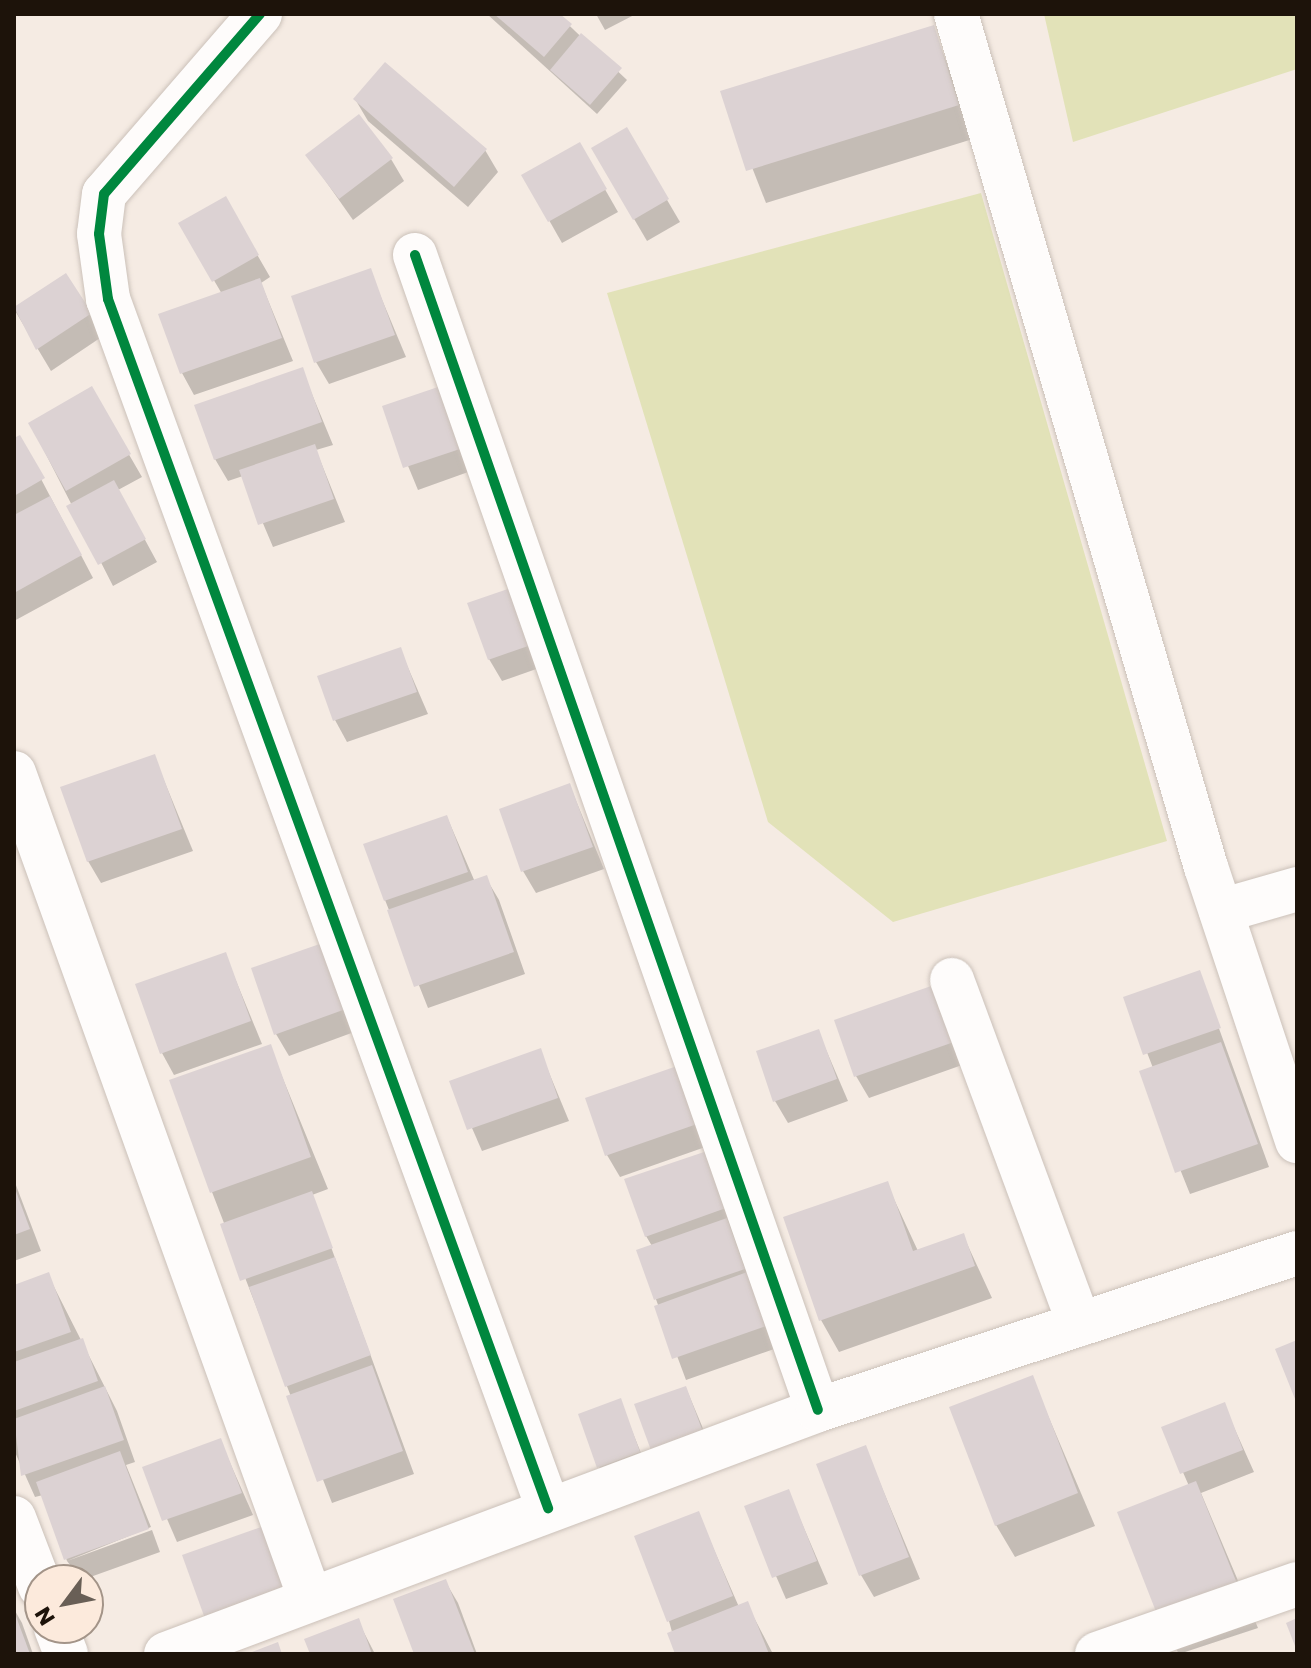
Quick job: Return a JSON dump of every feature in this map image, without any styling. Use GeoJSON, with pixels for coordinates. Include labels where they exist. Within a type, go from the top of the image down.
{"type":"FeatureCollection","features":[{"type":"Feature","properties":{"kind":"street"},"geometry":{"type":"LineString","coordinates":[[260,14],[104,194],[99,234],[108,299],[548,1508]]}},
{"type":"Feature","properties":{"kind":"street"},"geometry":{"type":"LineString","coordinates":[[956,14],[1221,911],[1297,1141]]}},
{"type":"Feature","properties":{"kind":"street"},"geometry":{"type":"LineString","coordinates":[[415,255],[818,1410]]}},
{"type":"Feature","properties":{"kind":"street"},"geometry":{"type":"LineString","coordinates":[[14,773],[310,1598]]}},
{"type":"Feature","properties":{"kind":"street"},"geometry":{"type":"LineString","coordinates":[[1221,911],[1297,889]]}},
{"type":"Feature","properties":{"kind":"street"},"geometry":{"type":"LineString","coordinates":[[952,980],[1079,1324]]}},
{"type":"Feature","properties":{"kind":"street"},"geometry":{"type":"LineString","coordinates":[[166,1654],[548,1508],[818,1410],[1297,1253]]}},
{"type":"Feature","properties":{"kind":"street"},"geometry":{"type":"LineString","coordinates":[[14,1518],[32,1564]]}},
{"type":"Feature","properties":{"kind":"street"},"geometry":{"type":"LineString","coordinates":[[1097,1654],[1297,1584]]}},
{"type":"Feature","properties":{"kind":"green space"},"geometry":{"type":"Polygon","coordinates":[[[1044,14],[1297,14],[1297,69],[1073,142],[1044,14]]]}},
{"type":"Feature","properties":{"kind":"green space"},"geometry":{"type":"Polygon","coordinates":[[[981,193],[1167,841],[893,922],[768,822],[607,293],[981,193]]]}},
{"type":"Feature","properties":{"kind":"building"},"geometry":{"type":"Polygon","coordinates":[[[494,14],[560,14],[572,24],[544,57],[494,14]]]}},
{"type":"Feature","properties":{"kind":"building"},"geometry":{"type":"Polygon","coordinates":[[[934,25],[959,105],[746,171],[720,91],[934,25]]]}},
{"type":"Feature","properties":{"kind":"building"},"geometry":{"type":"Polygon","coordinates":[[[581,33],[622,68],[590,105],[550,70],[581,33]]]}},
{"type":"Feature","properties":{"kind":"building"},"geometry":{"type":"Polygon","coordinates":[[[385,62],[487,149],[454,187],[353,99],[385,62]]]}},
{"type":"Feature","properties":{"kind":"building"},"geometry":{"type":"Polygon","coordinates":[[[359,114],[393,158],[339,199],[305,155],[359,114]]]}},
{"type":"Feature","properties":{"kind":"building"},"geometry":{"type":"Polygon","coordinates":[[[627,127],[669,199],[633,220],[591,148],[627,127]]]}},
{"type":"Feature","properties":{"kind":"building"},"geometry":{"type":"Polygon","coordinates":[[[580,142],[607,189],[548,222],[521,175],[580,142]]]}},
{"type":"Feature","properties":{"kind":"building"},"geometry":{"type":"Polygon","coordinates":[[[226,196],[259,255],[212,282],[178,223],[226,196]]]}},
{"type":"Feature","properties":{"kind":"building"},"geometry":{"type":"Polygon","coordinates":[[[371,268],[395,335],[314,363],[291,296],[371,268]]]}},
{"type":"Feature","properties":{"kind":"building"},"geometry":{"type":"Polygon","coordinates":[[[66,273],[92,313],[36,350],[14,307],[66,273]]]}},
{"type":"Feature","properties":{"kind":"building"},"geometry":{"type":"Polygon","coordinates":[[[260,278],[282,338],[180,374],[158,314],[260,278]]]}},
{"type":"Feature","properties":{"kind":"building"},"geometry":{"type":"Polygon","coordinates":[[[303,367],[322,422],[214,460],[194,405],[303,367]]]}},
{"type":"Feature","properties":{"kind":"building"},"geometry":{"type":"Polygon","coordinates":[[[92,386],[131,454],[66,491],[28,423],[92,386]]]}},
{"type":"Feature","properties":{"kind":"building"},"geometry":{"type":"Polygon","coordinates":[[[438,387],[460,449],[403,468],[382,406],[438,387]]]}},
{"type":"Feature","properties":{"kind":"building"},"geometry":{"type":"Polygon","coordinates":[[[20,435],[45,478],[14,496],[14,438],[20,435]]]}},
{"type":"Feature","properties":{"kind":"building"},"geometry":{"type":"Polygon","coordinates":[[[315,444],[334,499],[258,525],[239,470],[315,444]]]}},
{"type":"Feature","properties":{"kind":"building"},"geometry":{"type":"Polygon","coordinates":[[[114,480],[146,539],[98,565],[66,506],[114,480]]]}},
{"type":"Feature","properties":{"kind":"building"},"geometry":{"type":"Polygon","coordinates":[[[50,496],[82,555],[14,593],[14,515],[50,496]]]}},
{"type":"Feature","properties":{"kind":"building"},"geometry":{"type":"Polygon","coordinates":[[[511,588],[531,645],[488,660],[467,603],[511,588]]]}},
{"type":"Feature","properties":{"kind":"building"},"geometry":{"type":"Polygon","coordinates":[[[401,647],[417,692],[333,721],[317,676],[401,647]]]}},
{"type":"Feature","properties":{"kind":"building"},"geometry":{"type":"Polygon","coordinates":[[[155,754],[182,829],[87,862],[60,787],[155,754]]]}},
{"type":"Feature","properties":{"kind":"building"},"geometry":{"type":"Polygon","coordinates":[[[570,783],[593,847],[521,872],[499,809],[570,783]]]}},
{"type":"Feature","properties":{"kind":"building"},"geometry":{"type":"Polygon","coordinates":[[[447,815],[468,872],[384,901],[363,844],[447,815]]]}},
{"type":"Feature","properties":{"kind":"building"},"geometry":{"type":"Polygon","coordinates":[[[487,875],[514,952],[414,987],[387,910],[487,875]]]}},
{"type":"Feature","properties":{"kind":"building"},"geometry":{"type":"Polygon","coordinates":[[[331,940],[354,1006],[274,1035],[251,968],[331,940]]]}},
{"type":"Feature","properties":{"kind":"building"},"geometry":{"type":"Polygon","coordinates":[[[226,952],[251,1021],[160,1054],[135,984],[226,952]]]}},
{"type":"Feature","properties":{"kind":"building"},"geometry":{"type":"Polygon","coordinates":[[[1200,970],[1221,1028],[1143,1055],[1123,997],[1200,970]]]}},
{"type":"Feature","properties":{"kind":"building"},"geometry":{"type":"Polygon","coordinates":[[[934,985],[954,1042],[854,1077],[834,1020],[934,985]]]}},
{"type":"Feature","properties":{"kind":"building"},"geometry":{"type":"Polygon","coordinates":[[[819,1029],[837,1079],[773,1102],[756,1051],[819,1029]]]}},
{"type":"Feature","properties":{"kind":"building"},"geometry":{"type":"Polygon","coordinates":[[[1221,1042],[1258,1144],[1175,1173],[1139,1071],[1221,1042]]]}},
{"type":"Feature","properties":{"kind":"building"},"geometry":{"type":"Polygon","coordinates":[[[271,1044],[311,1157],[210,1193],[169,1080],[271,1044]]]}},
{"type":"Feature","properties":{"kind":"building"},"geometry":{"type":"Polygon","coordinates":[[[541,1048],[558,1098],[467,1130],[449,1081],[541,1048]]]}},
{"type":"Feature","properties":{"kind":"building"},"geometry":{"type":"Polygon","coordinates":[[[680,1065],[700,1123],[605,1156],[585,1098],[680,1065]]]}},
{"type":"Feature","properties":{"kind":"building"},"geometry":{"type":"Polygon","coordinates":[[[707,1151],[726,1208],[645,1237],[624,1179],[707,1151]]]}},
{"type":"Feature","properties":{"kind":"building"},"geometry":{"type":"Polygon","coordinates":[[[888,1181],[913,1251],[964,1233],[975,1266],[819,1321],[783,1217],[888,1181]]]}},
{"type":"Feature","properties":{"kind":"building"},"geometry":{"type":"Polygon","coordinates":[[[14,1186],[30,1229],[14,1235],[14,1186]]]}},
{"type":"Feature","properties":{"kind":"building"},"geometry":{"type":"Polygon","coordinates":[[[312,1191],[333,1248],[240,1281],[220,1224],[312,1191]]]}},
{"type":"Feature","properties":{"kind":"building"},"geometry":{"type":"Polygon","coordinates":[[[727,1218],[745,1269],[654,1300],[636,1250],[727,1218]]]}},
{"type":"Feature","properties":{"kind":"building"},"geometry":{"type":"Polygon","coordinates":[[[335,1257],[371,1355],[285,1387],[249,1287],[335,1257]]]}},
{"type":"Feature","properties":{"kind":"building"},"geometry":{"type":"Polygon","coordinates":[[[750,1271],[769,1325],[672,1359],[654,1306],[750,1271]]]}},
{"type":"Feature","properties":{"kind":"building"},"geometry":{"type":"Polygon","coordinates":[[[49,1272],[71,1332],[14,1352],[14,1285],[49,1272]]]}},
{"type":"Feature","properties":{"kind":"building"},"geometry":{"type":"Polygon","coordinates":[[[83,1338],[98,1381],[14,1411],[14,1362],[83,1338]]]}},
{"type":"Feature","properties":{"kind":"building"},"geometry":{"type":"Polygon","coordinates":[[[1297,1340],[1297,1404],[1275,1349],[1297,1340]]]}},
{"type":"Feature","properties":{"kind":"building"},"geometry":{"type":"Polygon","coordinates":[[[372,1365],[403,1451],[317,1482],[286,1396],[372,1365]]]}},
{"type":"Feature","properties":{"kind":"building"},"geometry":{"type":"Polygon","coordinates":[[[1033,1375],[1078,1493],[995,1526],[949,1407],[1033,1375]]]}},
{"type":"Feature","properties":{"kind":"building"},"geometry":{"type":"Polygon","coordinates":[[[105,1386],[124,1440],[21,1476],[14,1419],[105,1386]]]}},
{"type":"Feature","properties":{"kind":"building"},"geometry":{"type":"Polygon","coordinates":[[[686,1386],[704,1435],[652,1453],[634,1404],[686,1386]]]}},
{"type":"Feature","properties":{"kind":"building"},"geometry":{"type":"Polygon","coordinates":[[[621,1398],[640,1452],[597,1468],[578,1414],[621,1398]]]}},
{"type":"Feature","properties":{"kind":"building"},"geometry":{"type":"Polygon","coordinates":[[[1225,1402],[1243,1450],[1180,1474],[1161,1427],[1225,1402]]]}},
{"type":"Feature","properties":{"kind":"building"},"geometry":{"type":"Polygon","coordinates":[[[221,1438],[242,1493],[162,1521],[142,1467],[221,1438]]]}},
{"type":"Feature","properties":{"kind":"building"},"geometry":{"type":"Polygon","coordinates":[[[866,1445],[909,1557],[859,1576],[816,1464],[866,1445]]]}},
{"type":"Feature","properties":{"kind":"building"},"geometry":{"type":"Polygon","coordinates":[[[120,1451],[149,1529],[64,1560],[36,1482],[120,1451]]]}},
{"type":"Feature","properties":{"kind":"building"},"geometry":{"type":"Polygon","coordinates":[[[1196,1481],[1242,1596],[1162,1627],[1117,1512],[1196,1481]]]}},
{"type":"Feature","properties":{"kind":"building"},"geometry":{"type":"Polygon","coordinates":[[[789,1489],[817,1561],[772,1578],[744,1506],[789,1489]]]}},
{"type":"Feature","properties":{"kind":"building"},"geometry":{"type":"Polygon","coordinates":[[[699,1511],[733,1596],[667,1622],[634,1536],[699,1511]]]}},
{"type":"Feature","properties":{"kind":"building"},"geometry":{"type":"Polygon","coordinates":[[[264,1526],[290,1598],[208,1627],[182,1555],[264,1526]]]}},
{"type":"Feature","properties":{"kind":"building"},"geometry":{"type":"Polygon","coordinates":[[[446,1579],[475,1654],[414,1654],[393,1599],[446,1579]]]}},
{"type":"Feature","properties":{"kind":"building"},"geometry":{"type":"Polygon","coordinates":[[[748,1601],[769,1654],[675,1654],[667,1633],[748,1601]]]}},
{"type":"Feature","properties":{"kind":"building"},"geometry":{"type":"Polygon","coordinates":[[[14,1611],[30,1654],[14,1654],[14,1611]]]}},
{"type":"Feature","properties":{"kind":"building"},"geometry":{"type":"Polygon","coordinates":[[[359,1618],[372,1654],[310,1654],[304,1639],[359,1618]]]}},
{"type":"Feature","properties":{"kind":"building"},"geometry":{"type":"Polygon","coordinates":[[[1297,1618],[1297,1651],[1286,1623],[1297,1618]]]}},
{"type":"Feature","properties":{"kind":"building"},"geometry":{"type":"Polygon","coordinates":[[[278,1642],[282,1654],[247,1654],[278,1642]]]}},
{"type":"Feature","properties":{"kind":"cycle path"},"geometry":{"type":"LineString","coordinates":[[260,14],[104,194],[99,234],[108,299],[548,1508]]}},
{"type":"Feature","properties":{"kind":"cycle path"},"geometry":{"type":"LineString","coordinates":[[415,255],[818,1410]]}}]}
